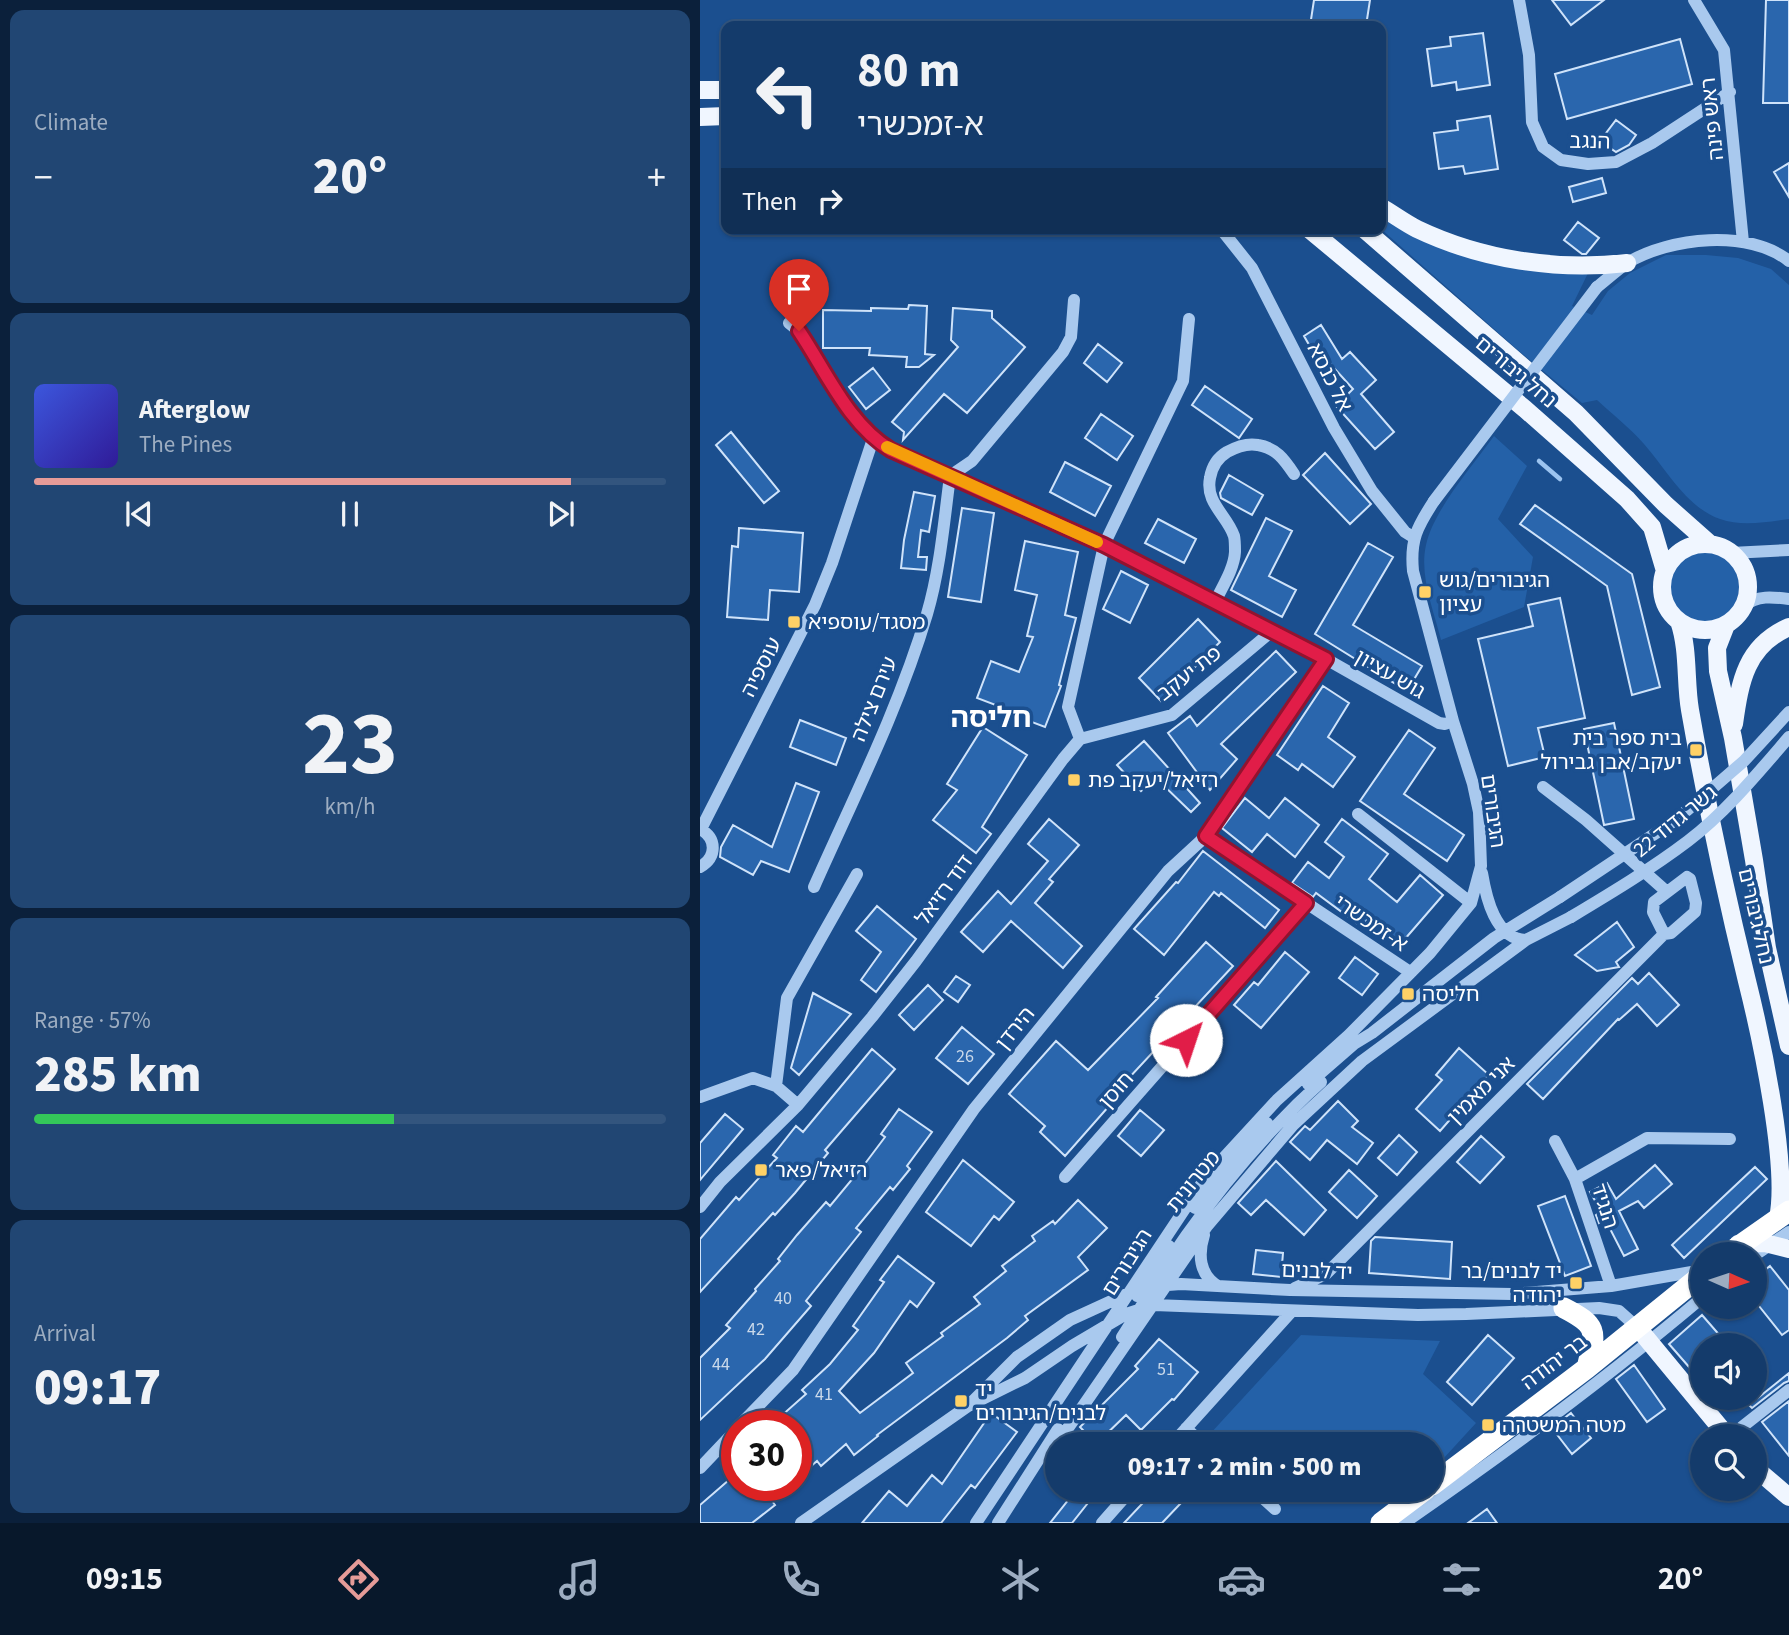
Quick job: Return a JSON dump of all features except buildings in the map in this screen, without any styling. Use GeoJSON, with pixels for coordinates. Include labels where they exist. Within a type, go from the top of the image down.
{"type":"FeatureCollection","features":[{"type":"Feature","properties":{"kind":"highway"},"geometry":{"type":"LineString","coordinates":[[1754,1242],[1785,1221]]}},
{"type":"Feature","properties":{"kind":"highway","name":"בר יהודה"},"geometry":{"type":"LineString","coordinates":[[1444,1476],[1587,1368],[1644,1335],[1690,1286]]}},
{"type":"Feature","properties":{"kind":"highway"},"geometry":{"type":"LineString","coordinates":[[1564,1308],[1586,1319],[1591,1326],[1592,1344],[1587,1368]]}},
{"type":"Feature","properties":{"kind":"highway"},"geometry":{"type":"LineString","coordinates":[[1381,1523],[1409,1502]]}},
{"type":"Feature","properties":{"kind":"main road"},"geometry":{"type":"LineString","coordinates":[[700,90],[721,90]]}},
{"type":"Feature","properties":{"kind":"main road"},"geometry":{"type":"LineString","coordinates":[[700,117],[721,116]]}},
{"type":"Feature","properties":{"kind":"main road"},"geometry":{"type":"LineString","coordinates":[[1386,209],[1417,229],[1488,254],[1537,264],[1597,266],[1627,263]]}},
{"type":"Feature","properties":{"kind":"main road","name":"נחל גיבורים"},"geometry":{"type":"LineString","coordinates":[[1316,235],[1515,401],[1627,499],[1652,527],[1665,571]]}},
{"type":"Feature","properties":{"kind":"main road","name":"נחל גיבורים"},"geometry":{"type":"LineString","coordinates":[[1371,235],[1576,413],[1666,505],[1710,544]]}},
{"type":"Feature","properties":{"kind":"main road"},"geometry":{"type":"LineString","coordinates":[[1710,544],[1731,553],[1742,565],[1748,581],[1744,606],[1736,617],[1714,630],[1702,630],[1690,628],[1679,621],[1665,603],[1662,587],[1665,571],[1677,555],[1687,548],[1710,544]]}},
{"type":"Feature","properties":{"kind":"main road","name":"נחל גיבורים"},"geometry":{"type":"LineString","coordinates":[[1679,621],[1685,645],[1689,706],[1714,836],[1783,1130],[1788,1178],[1785,1221]]}},
{"type":"Feature","properties":{"kind":"main road","name":"נחל גיבורים"},"geometry":{"type":"LineString","coordinates":[[1726,625],[1717,648],[1716,659],[1767,948],[1789,1046]]}},
{"type":"Feature","properties":{"kind":"main road"},"geometry":{"type":"LineString","coordinates":[[1732,738],[1744,674],[1755,651],[1774,634],[1789,627]]}},
{"type":"Feature","properties":{"kind":"main road"},"geometry":{"type":"LineString","coordinates":[[1768,1244],[1789,1249]]}},
{"type":"Feature","properties":{"kind":"main road"},"geometry":{"type":"LineString","coordinates":[[1644,1335],[1716,1424]]}},
{"type":"Feature","properties":{"kind":"main road"},"geometry":{"type":"LineString","coordinates":[[1767,1478],[1789,1497]]}},
{"type":"Feature","properties":{"kind":"street","name":"הנגב"},"geometry":{"type":"LineString","coordinates":[[1519,0],[1529,55],[1532,122],[1543,147],[1561,160],[1588,164],[1616,162],[1653,143],[1730,93]]}},
{"type":"Feature","properties":{"kind":"street","name":"ראש פינה"},"geometry":{"type":"LineString","coordinates":[[1694,0],[1724,50],[1743,242]]}},
{"type":"Feature","properties":{"kind":"street","name":"אל כנסא"},"geometry":{"type":"LineString","coordinates":[[1225,235],[1252,268],[1334,428],[1372,491],[1405,532],[1413,537]]}},
{"type":"Feature","properties":{"kind":"street","name":"הגיבורים"},"geometry":{"type":"LineString","coordinates":[[1065,1432],[1147,1306],[1149,1287],[1141,1272],[1206,1177],[1277,1100],[1349,1035],[1447,934],[1471,903],[1481,866],[1479,811],[1412,571],[1413,537],[1434,501],[1597,287],[1627,263],[1670,247],[1729,240],[1767,247],[1789,261]]}},
{"type":"Feature","properties":{"kind":"street"},"geometry":{"type":"LineString","coordinates":[[950,476],[972,461],[1063,352],[1071,337],[1074,300]]}},
{"type":"Feature","properties":{"kind":"street"},"geometry":{"type":"LineString","coordinates":[[1080,739],[1068,707],[1104,545],[1183,381],[1189,319]]}},
{"type":"Feature","properties":{"kind":"street","name":"גוש עציון"},"geometry":{"type":"LineString","coordinates":[[789,323],[799,331],[873,439],[891,450],[1104,545],[1326,659],[1439,723],[1453,721]]}},
{"type":"Feature","properties":{"kind":"street","name":"עוספיה"},"geometry":{"type":"LineString","coordinates":[[701,829],[815,605],[832,564],[873,439]]}},
{"type":"Feature","properties":{"kind":"street"},"geometry":{"type":"LineString","coordinates":[[1215,601],[1235,554],[1234,536],[1212,501],[1208,487],[1215,463],[1232,449],[1251,444],[1270,447],[1282,457],[1294,474]]}},
{"type":"Feature","properties":{"kind":"street","name":"עירם צילה"},"geometry":{"type":"LineString","coordinates":[[814,887],[896,702],[928,612],[942,541],[950,476]]}},
{"type":"Feature","properties":{"kind":"street"},"geometry":{"type":"LineString","coordinates":[[1731,553],[1789,550]]}},
{"type":"Feature","properties":{"kind":"street"},"geometry":{"type":"LineString","coordinates":[[1744,606],[1764,597],[1789,599]]}},
{"type":"Feature","properties":{"kind":"street","name":"פת יעקב"},"geometry":{"type":"LineString","coordinates":[[1080,739],[1172,715],[1272,631]]}},
{"type":"Feature","properties":{"kind":"street","name":"הירדן"},"geometry":{"type":"LineString","coordinates":[[754,1410],[793,1370],[974,1109],[1168,871],[1206,836],[1326,659]]}},
{"type":"Feature","properties":{"kind":"street","name":"מטרונית"},"geometry":{"type":"LineString","coordinates":[[1149,1287],[1178,1230],[1206,1192],[1279,1111],[1354,1044],[1505,932],[1677,819],[1744,761],[1789,712]]}},
{"type":"Feature","properties":{"kind":"street","name":"גשר גדוד 22"},"geometry":{"type":"LineString","coordinates":[[1571,917],[1615,891],[1690,839],[1726,806],[1789,737]]}},
{"type":"Feature","properties":{"kind":"street","name":"דוד רזיאל"},"geometry":{"type":"LineString","coordinates":[[700,1207],[720,1182],[798,1105],[872,1017],[1080,739]]}},
{"type":"Feature","properties":{"kind":"street"},"geometry":{"type":"LineString","coordinates":[[1544,787],[1587,820],[1667,892],[1654,902],[1653,908],[1664,934]]}},
{"type":"Feature","properties":{"kind":"street"},"geometry":{"type":"LineString","coordinates":[[1358,814],[1471,903]]}},
{"type":"Feature","properties":{"kind":"street"},"geometry":{"type":"LineString","coordinates":[[700,867],[709,860],[713,847],[708,834],[701,829]]}},
{"type":"Feature","properties":{"kind":"street","name":"א-זמכשרי"},"geometry":{"type":"LineString","coordinates":[[1206,836],[1410,972]]}},
{"type":"Feature","properties":{"kind":"street"},"geometry":{"type":"LineString","coordinates":[[1481,866],[1488,900],[1505,932],[1514,938],[1526,940]]}},
{"type":"Feature","properties":{"kind":"street"},"geometry":{"type":"LineString","coordinates":[[776,1086],[788,998],[857,874]]}},
{"type":"Feature","properties":{"kind":"street","name":"אני מאמין"},"geometry":{"type":"LineString","coordinates":[[1290,1290],[1326,1274],[1664,934],[1671,933],[1693,915],[1696,908],[1690,879],[1687,877],[1667,892]]}},
{"type":"Feature","properties":{"kind":"street","name":"חוסן"},"geometry":{"type":"LineString","coordinates":[[1065,1177],[1306,903]]}},
{"type":"Feature","properties":{"kind":"street","name":"הגיבורים"},"geometry":{"type":"LineString","coordinates":[[976,1523],[1111,1324],[1207,1226],[1293,1125],[1362,1061],[1526,940],[1571,917]]}},
{"type":"Feature","properties":{"kind":"street","name":"מטרונית"},"geometry":{"type":"LineString","coordinates":[[986,1523],[1126,1314],[1224,1186],[1297,1105],[1372,1033]]}},
{"type":"Feature","properties":{"kind":"street"},"geometry":{"type":"LineString","coordinates":[[700,1097],[753,1078],[776,1086],[798,1105]]}},
{"type":"Feature","properties":{"kind":"street"},"geometry":{"type":"LineString","coordinates":[[1575,1179],[1647,1138],[1730,1139]]}},
{"type":"Feature","properties":{"kind":"street","name":"הנגיד"},"geometry":{"type":"LineString","coordinates":[[1555,1142],[1575,1179],[1611,1286]]}},
{"type":"Feature","properties":{"kind":"street","name":"מטרונית"},"geometry":{"type":"LineString","coordinates":[[1207,1226],[1224,1186]]}},
{"type":"Feature","properties":{"kind":"street"},"geometry":{"type":"LineString","coordinates":[[1771,1243],[1785,1221]]}},
{"type":"Feature","properties":{"kind":"street"},"geometry":{"type":"LineString","coordinates":[[1207,1226],[1202,1240],[1201,1262],[1206,1278],[1219,1286]]}},
{"type":"Feature","properties":{"kind":"street"},"geometry":{"type":"LineString","coordinates":[[1326,1274],[1326,1285],[1336,1291]]}},
{"type":"Feature","properties":{"kind":"street","name":"יד לבנים"},"geometry":{"type":"LineString","coordinates":[[968,1406],[1017,1357],[1070,1320],[1149,1287],[1219,1286],[1512,1294],[1611,1286],[1690,1274]]}},
{"type":"Feature","properties":{"kind":"street"},"geometry":{"type":"LineString","coordinates":[[1404,1523],[1501,1455],[1644,1335],[1690,1305]]}},
{"type":"Feature","properties":{"kind":"street"},"geometry":{"type":"LineString","coordinates":[[998,1523],[1033,1467],[1147,1306]]}},
{"type":"Feature","properties":{"kind":"street","name":"יד לבנים"},"geometry":{"type":"LineString","coordinates":[[801,1523],[968,1406],[1025,1378],[1126,1314],[1147,1306],[1466,1314],[1609,1308],[1619,1311],[1644,1335]]}},
{"type":"Feature","properties":{"kind":"street"},"geometry":{"type":"LineString","coordinates":[[1182,1432],[1292,1311]]}},
{"type":"Feature","properties":{"kind":"street"},"geometry":{"type":"LineString","coordinates":[[1746,1424],[1789,1390]]}},
{"type":"Feature","properties":{"kind":"street"},"geometry":{"type":"LineString","coordinates":[[1186,1428],[1190,1432]]}},
{"type":"Feature","properties":{"kind":"street","name":"הירדן"},"geometry":{"type":"LineString","coordinates":[[700,1468],[721,1445]]}},
{"type":"Feature","properties":{"kind":"street","name":"הגיבורים"},"geometry":{"type":"LineString","coordinates":[[1007,1523],[1045,1463]]}},
{"type":"Feature","properties":{"kind":"street"},"geometry":{"type":"LineString","coordinates":[[1102,1523],[1121,1502]]}},
{"type":"Feature","properties":{"kind":"street"},"geometry":{"type":"LineString","coordinates":[[1267,1502],[1275,1509]]}},
{"type":"Feature","properties":{"kind":"shaded area"},"geometry":{"type":"Polygon","coordinates":[[[1386,218],[1589,271],[1572,306],[1592,315],[1608,291],[1630,273],[1666,255],[1738,258],[1771,269],[1789,285],[1789,519],[1737,523],[1708,514],[1687,497],[1644,444],[1597,400],[1582,403],[1386,233],[1386,218]]]}},
{"type":"Feature","properties":{"kind":"shaded area"},"geometry":{"type":"Polygon","coordinates":[[[1494,436],[1527,466],[1498,519],[1533,557],[1524,607],[1441,640],[1424,569],[1426,545],[1445,503],[1494,436]]]}},
{"type":"Feature","properties":{"kind":"shaded area"},"geometry":{"type":"Polygon","coordinates":[[[1704,552],[1729,562],[1739,587],[1729,612],[1704,622],[1679,612],[1669,587],[1679,562],[1704,552]]]}},
{"type":"Feature","properties":{"kind":"shaded area"},"geometry":{"type":"Polygon","coordinates":[[[1301,1335],[1440,1341],[1423,1374],[1476,1423],[1444,1458],[1444,1432],[1212,1432],[1301,1335]]]}},
{"type":"Feature","properties":{"kind":"waterway"},"geometry":{"type":"LineString","coordinates":[[1539,461],[1560,479]]}},
{"type":"Feature","properties":{"kind":"slow traffic"},"geometry":{"type":"LineString","coordinates":[[887,447],[1097,542]]}},
{"type":"Feature","properties":{"kind":"place","name":"הגיבורים/גוש עציון"},"geometry":{"type":"Point","coordinates":[1425,592]}},
{"type":"Feature","properties":{"kind":"place","name":"מסגד/עוספיא"},"geometry":{"type":"Point","coordinates":[794,622]}},
{"type":"Feature","properties":{"kind":"place","name":"בית ספר בית יעקב/אבן גבירול"},"geometry":{"type":"Point","coordinates":[1696,750]}},
{"type":"Feature","properties":{"kind":"place","name":"רזיאל/יעקב פת"},"geometry":{"type":"Point","coordinates":[1074,780]}},
{"type":"Feature","properties":{"kind":"place","name":"חליסה"},"geometry":{"type":"Point","coordinates":[1408,994]}},
{"type":"Feature","properties":{"kind":"place","name":"רזיאל/פאר"},"geometry":{"type":"Point","coordinates":[761,1170]}},
{"type":"Feature","properties":{"kind":"place","name":"יד לבנים/בר יהודה"},"geometry":{"type":"Point","coordinates":[1576,1283]}},
{"type":"Feature","properties":{"kind":"place","name":"יד לבנים/הגיבורים"},"geometry":{"type":"Point","coordinates":[961,1401]}},
{"type":"Feature","properties":{"kind":"place","name":"מטה המשטרה"},"geometry":{"type":"Point","coordinates":[1488,1425]}},
{"type":"Feature","properties":{"kind":"district","name":"חליסה"},"geometry":{"type":"Point","coordinates":[991,718]}},
{"type":"Feature","properties":{"kind":"route"},"geometry":{"type":"LineString","coordinates":[[799,331],[854,416],[873,439],[891,450],[1104,545],[1326,659],[1206,836],[1306,903],[1186,1040]]}}]}
